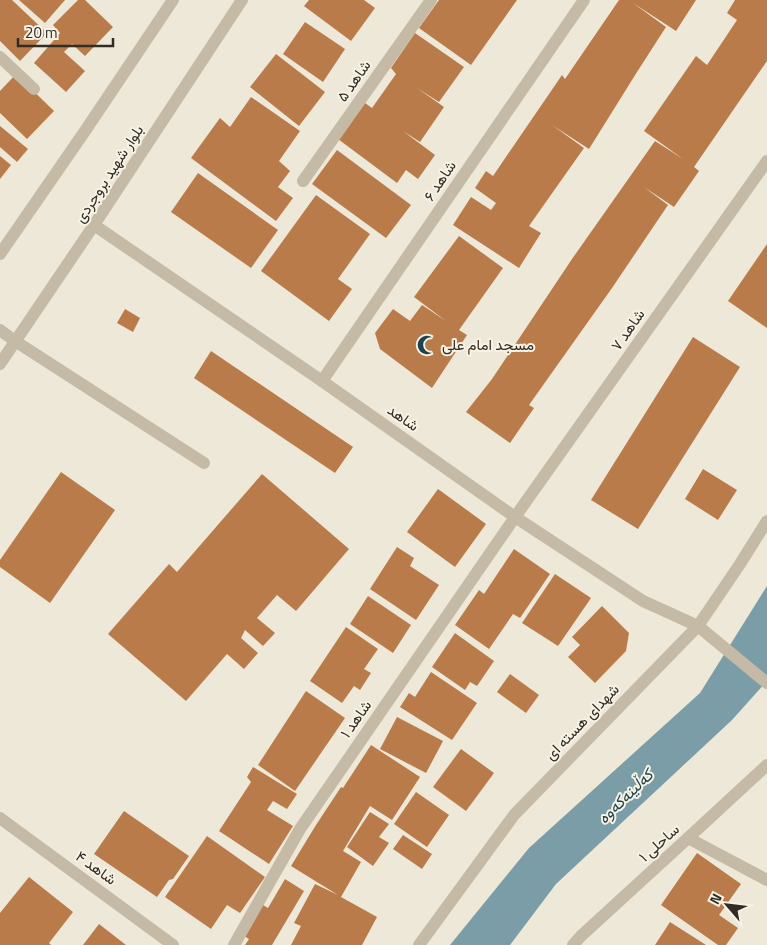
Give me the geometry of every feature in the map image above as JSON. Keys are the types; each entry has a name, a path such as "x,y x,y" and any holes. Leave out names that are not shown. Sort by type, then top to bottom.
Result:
{"street":[{"path":"0,254 173,0"},
{"name":"بلوار شهید بروجردی","path":"0,364 242,0"},
{"name":"شاهد ۵","path":"303,181 431,0"},
{"name":"شاهد ۶","path":"322,381 584,0"},
{"path":"0,57 34,89"},
{"name":"شاهد ۷","path":"515,517 767,161"},
{"name":"شاهد","path":"94,225 322,381 515,517 643,601 698,626 767,683"},
{"path":"0,330 204,463"},
{"name":"شاهد ۱","path":"234,945 300,829 515,517"},
{"name":"شهدای هسته ای","path":"419,945 514,815 698,626 767,521"},
{"name":"ساحلی ۱","path":"573,945 767,765"},
{"name":"شاهد ۴","path":"0,818 173,945"},
{"path":"688,838 767,880"}],"water":[{"name":"کەڵینەکەوە","path":"767,586 767,681 732,720 556,884 510,945 450,945 529,848 700,693"}],"building":[{"path":"0,0 12,0 47,33 20,61 0,41"},
{"path":"19,0 65,0 45,23"},
{"path":"78,0 85,0 113,27 85,56 72,44 64,52 85,71 66,92 34,63 60,33 53,25"},
{"path":"309,0 364,0 375,8 351,41 304,6"},
{"path":"439,0 517,0 471,65 419,28"},
{"path":"619,0 696,0 676,31 633,3 666,27 589,149 552,125 584,148 529,226 541,233 519,268 453,225 471,197 491,210 496,203 475,188 486,171 493,176 562,75 565,79"},
{"path":"735,0 767,0 767,61 694,167 699,171 674,207 644,187 668,205 529,405 534,408 510,443 466,412 492,379 572,259 655,141 683,159 644,131 696,56 707,65 737,20 727,13"},
{"path":"305,22 345,49 323,82 283,54"},
{"path":"415,33 464,67 439,102 417,88 444,107 420,142 403,131 435,155 418,179 406,170 397,183 338,139 365,103 372,108 396,74 391,68"},
{"path":"276,54 325,92 299,126 250,87"},
{"path":"16,74 54,111 27,139 0,113 0,91"},
{"path":"251,97 300,131 279,161 290,171 278,187 293,198 276,221 191,158 220,118 230,127"},
{"path":"0,126 28,149 17,162 0,147"},
{"path":"337,150 411,205 386,238 312,184"},
{"path":"0,156 11,165 0,179"},
{"path":"198,173 278,230 251,268 171,212"},
{"path":"316,195 370,234 338,279 352,289 329,321 261,271"},
{"path":"459,236 503,268 459,330 467,335 432,388 380,349 375,333 393,309 410,321 422,305 446,321 414,297"},
{"path":"767,244 767,328 728,301"},
{"path":"125,309 140,318 133,332 117,323"},
{"path":"693,337 740,367 638,529 591,500"},
{"path":"211,351 353,447 335,473 194,378"},
{"path":"703,469 737,490 718,520 685,499"},
{"path":"61,472 115,510 50,603 0,567 0,560"},
{"path":"262,474 349,549 296,611 277,595 257,618 275,633 263,646 245,630 241,638 258,653 244,669 227,654 186,701 108,634 169,564 177,572"},
{"path":"438,489 486,524 455,567 407,532"},
{"path":"397,547 414,558 410,566 439,585 416,620 370,589"},
{"path":"514,549 550,574 520,618 513,614 489,649 455,625 479,590 484,594"},
{"path":"555,574 591,598 558,646 522,623"},
{"path":"368,596 411,625 393,653 350,624"},
{"path":"602,606 629,633 626,651 595,683 568,657 580,645 572,637"},
{"path":"346,627 378,649 364,669 371,673 360,690 354,686 342,703 310,681"},
{"path":"455,633 494,661 477,686 470,682 465,690 432,667"},
{"path":"431,672 477,703 452,740 400,707 409,693 415,697"},
{"path":"510,674 539,695 526,713 497,692"},
{"path":"306,691 345,718 295,791 258,765"},
{"path":"397,717 443,741 426,773 380,749"},
{"path":"371,745 420,777 392,820 370,806 343,851 361,862 341,897 377,917 362,945 291,945 301,926 294,923 315,884 338,895 291,866 341,787 343,788"},
{"path":"461,749 494,773 466,811 433,787"},
{"path":"253,767 297,794 287,809 273,801 267,810 293,826 269,864 219,831 251,782 247,777"},
{"path":"416,792 449,815 427,847 394,824"},
{"path":"124,811 189,856 173,879 169,880 157,897 94,854"},
{"path":"370,812 389,824 379,837 389,843 373,866 347,847"},
{"path":"403,835 432,854 422,869 393,849"},
{"path":"207,836 265,877 240,913 227,905 211,929 165,897"},
{"path":"697,853 741,884 719,915 738,928 726,945 718,945 661,905"},
{"path":"29,877 73,912 49,943 51,945 0,945 0,913"},
{"path":"285,879 304,891 272,945 245,945 249,939 244,936 263,905 268,908"},
{"path":"670,922 706,945 655,945"},
{"path":"99,924 126,945 83,945"}],"place":[{"name":"مسجد امام علی","path":"427,345"}]}
